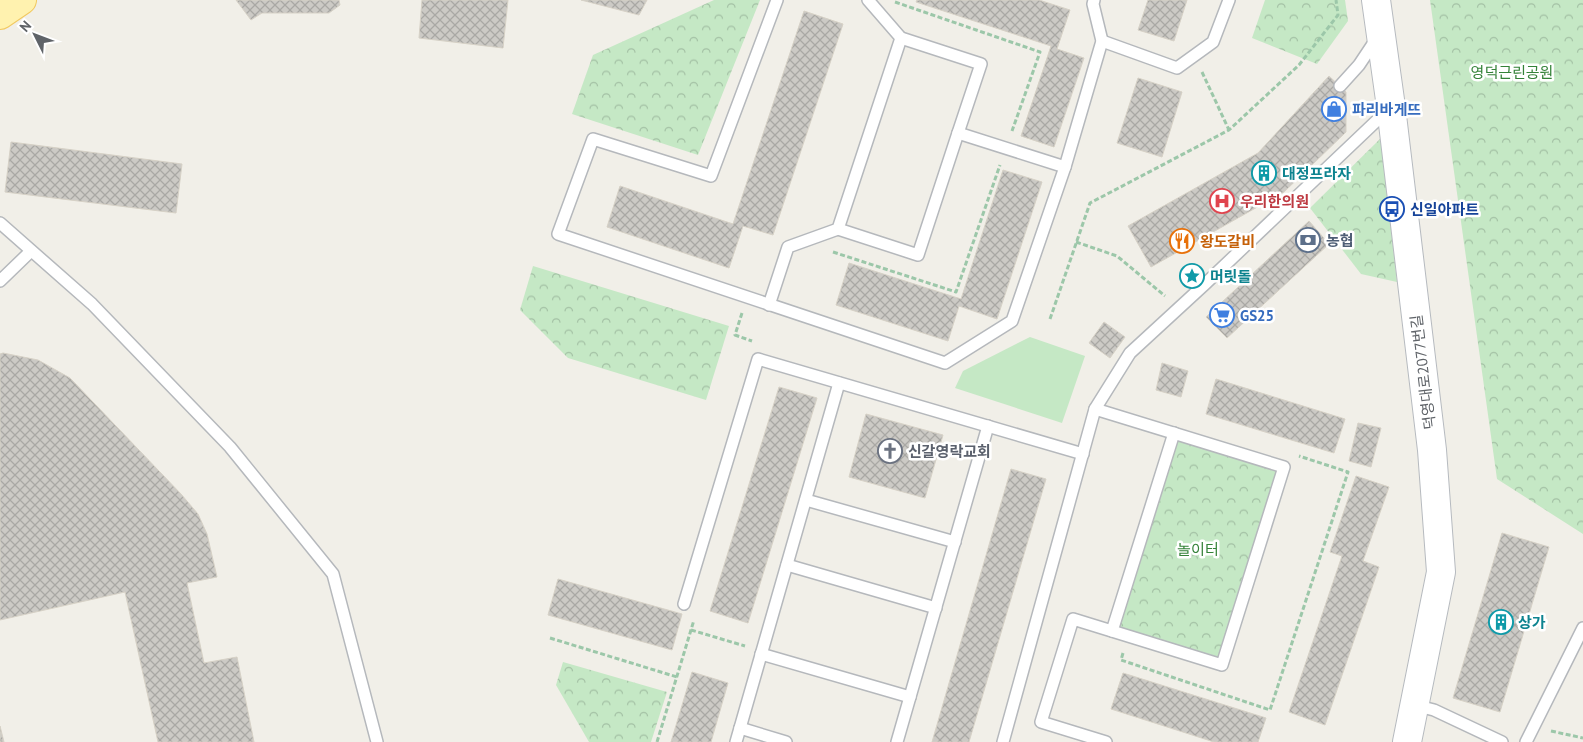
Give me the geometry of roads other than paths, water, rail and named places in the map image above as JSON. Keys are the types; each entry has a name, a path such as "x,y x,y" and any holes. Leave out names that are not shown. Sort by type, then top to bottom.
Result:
{"main road":[{"path":"0,15 22,0"}],"street":[{"name":"덕영대로2077번길","path":"1376,0 1391,107 1432,450 1442,572 1407,742"}],"lane":[{"path":"777,0 711,176 593,139 558,234 769,306 945,363 1012,321 1065,168 1102,41 1093,2 1080,0"},
{"path":"769,306 788,247 838,229 918,255 981,64 901,38 868,0"},
{"path":"1102,41 1177,68 1214,42 1228,0"},
{"path":"1340,86 1359,65 1380,33"},
{"path":"838,229 901,38"},
{"path":"1003,742 1095,409 1130,354 1391,107"},
{"path":"958,133 1065,168"},
{"path":"0,224 92,304 230,447 333,574 376,742"},
{"path":"0,281 31,251"},
{"path":"684,604 758,359 1083,454"},
{"path":"736,742 757,651 787,565 839,383"},
{"path":"1095,409 1284,467 1222,665 1073,619 1041,722 1106,742"},
{"path":"897,742 988,426"},
{"path":"1112,631 1174,433"},
{"path":"806,500 955,542"},
{"path":"787,565 936,608"},
{"path":"1526,742 1583,628"},
{"path":"757,651 910,697"},
{"path":"1414,705 1434,710 1502,742"},
{"path":"740,728 786,742"}],"place":[{"name":"파리바게뜨","path":"1334,109"},
{"name":"대정프라자","path":"1264,173"},
{"name":"우리한의원","path":"1222,201"},
{"name":"신일아파트","path":"1392,209"},
{"name":"농협","path":"1308,240"},
{"name":"왕도갈비","path":"1182,241"},
{"name":"머릿돌","path":"1192,276"},
{"name":"GS25","path":"1222,315"},
{"name":"신갈영락교회","path":"890,451"},
{"name":"상가","path":"1501,622"}],"park label":[{"name":"영덕근린공원","path":"1512,72"},
{"name":"놀이터","path":"1198,549"}]}
